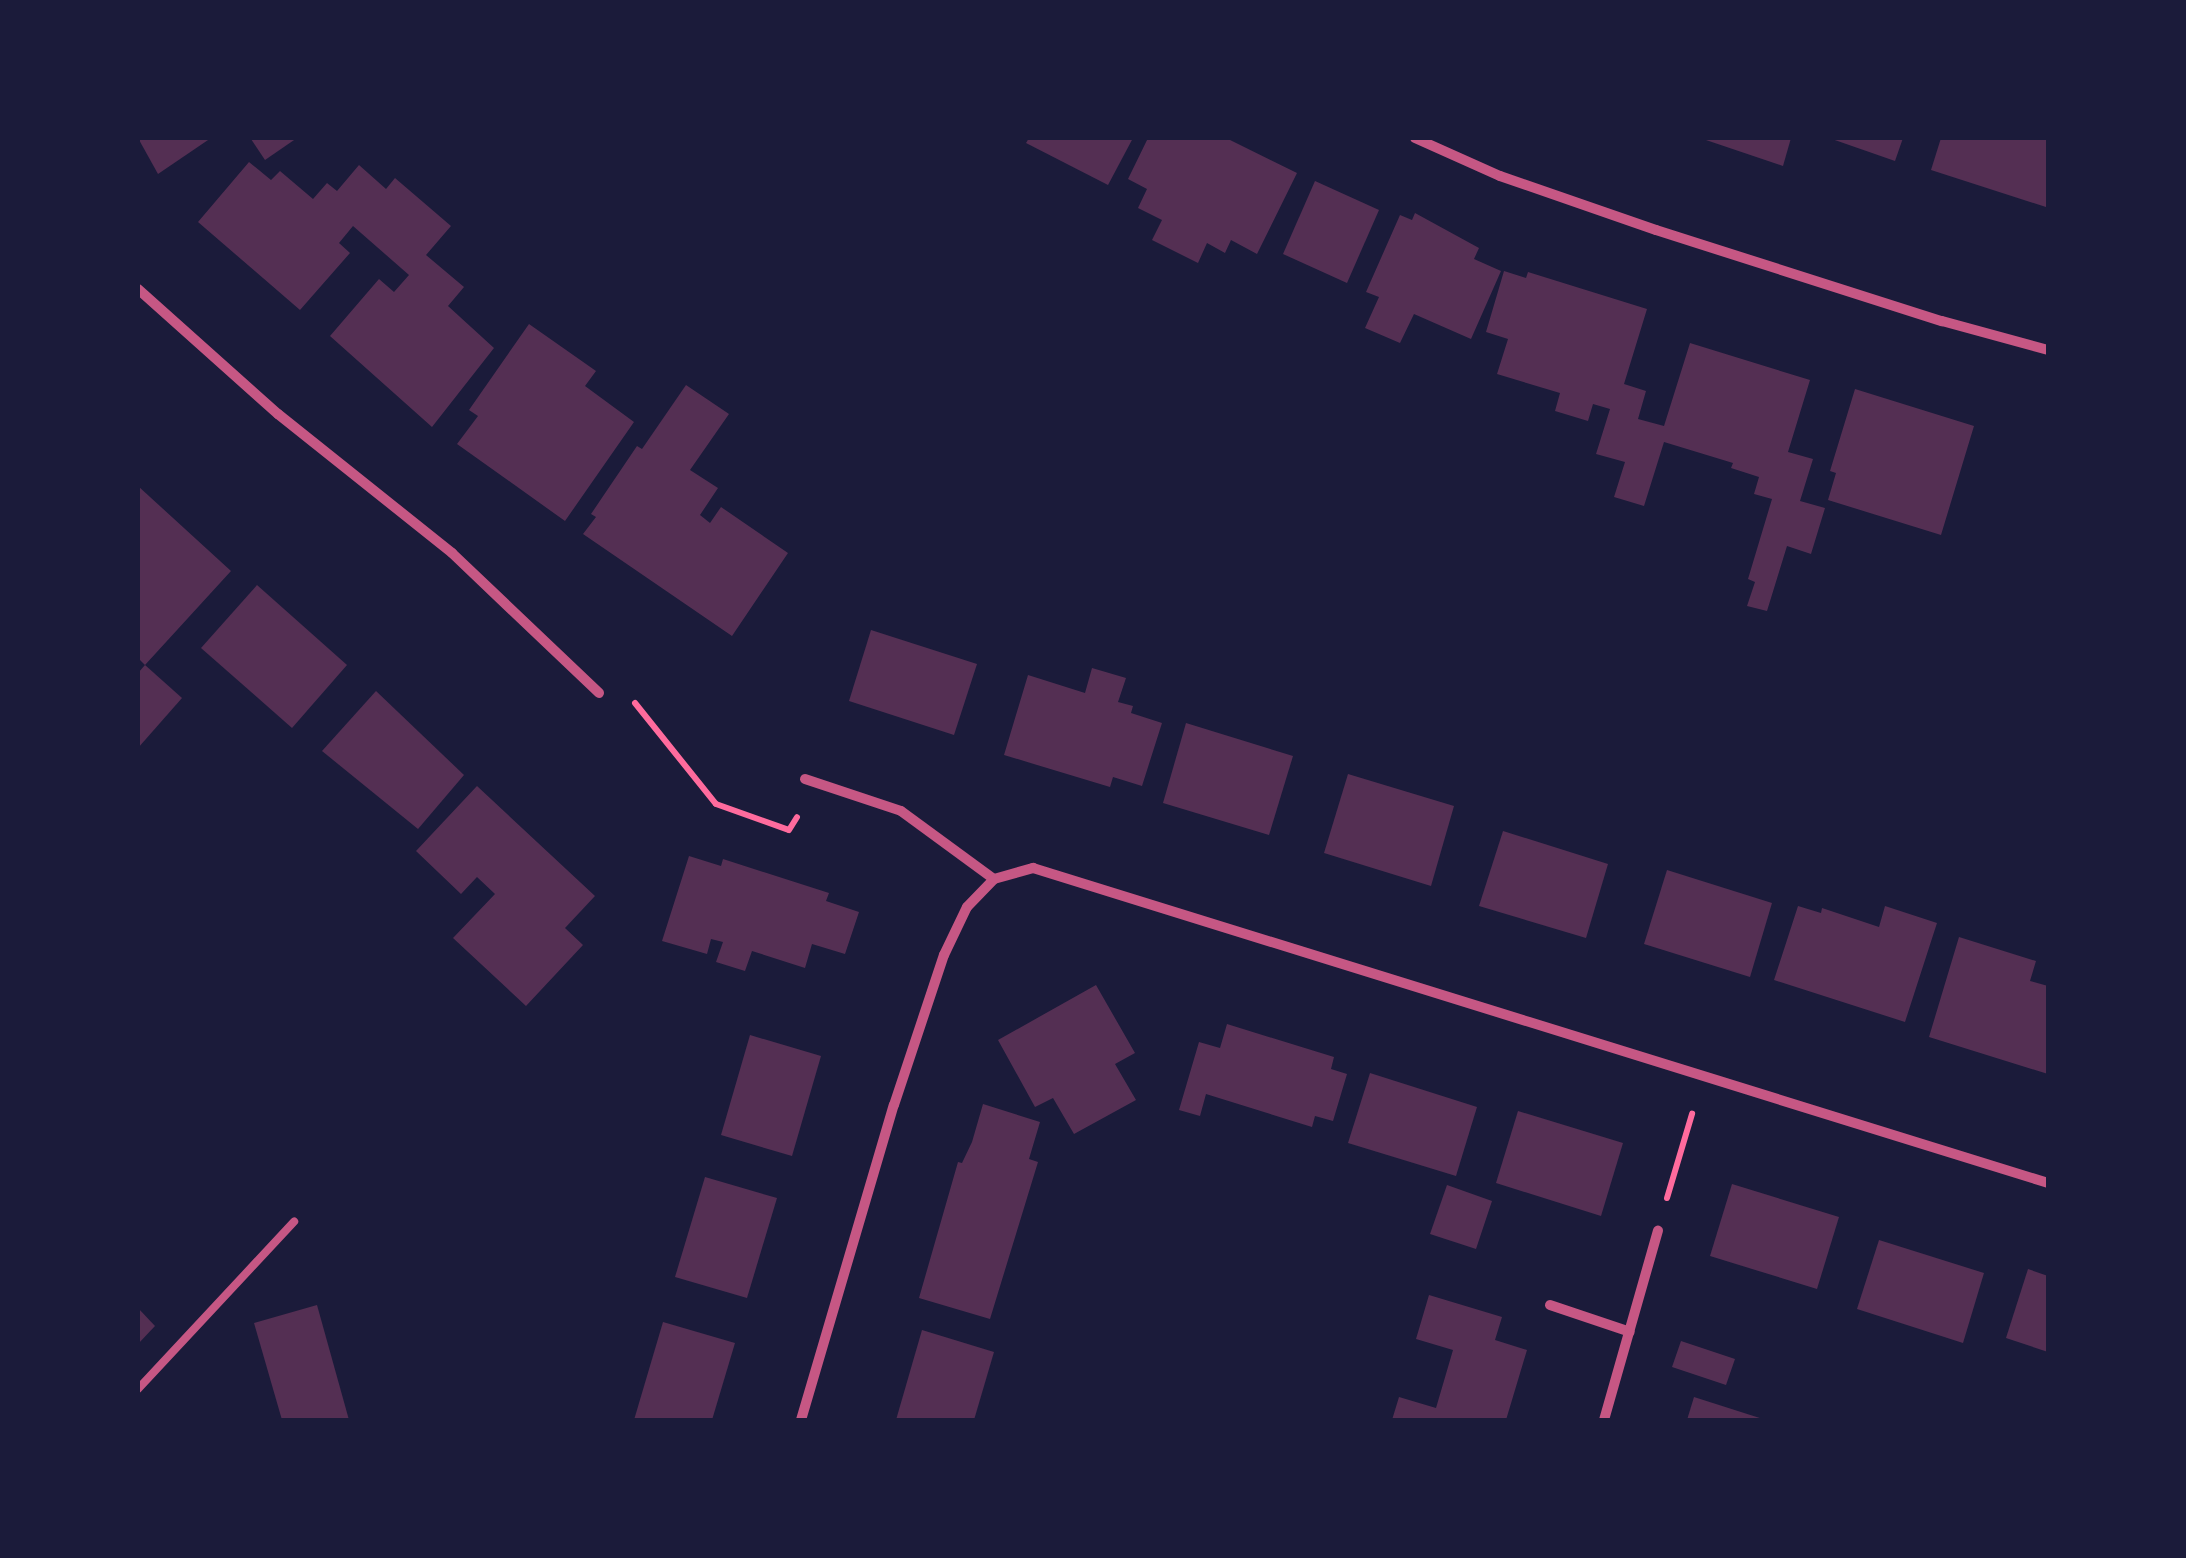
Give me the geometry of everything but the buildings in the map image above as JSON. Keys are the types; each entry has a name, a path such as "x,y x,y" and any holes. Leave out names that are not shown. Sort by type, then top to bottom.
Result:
{"street":[{"path":"1416,138 1500,176 1656,230 1942,322 2048,350"},
{"path":"138,289 278,414 452,553 600,693"},
{"path":"806,779 901,811 994,880"},
{"path":"800,1420 894,1105 944,954 967,907 994,880 1034,868 2048,1182"},
{"path":"1604,1420 1658,1231"},
{"path":"1550,1305 1630,1332"}],"lane":[{"path":"138,1389 294,1222"}],"path":[{"path":"600,693 620,689 716,804 789,830 822,783"},
{"path":"1658,1231 1706,1075"}]}
